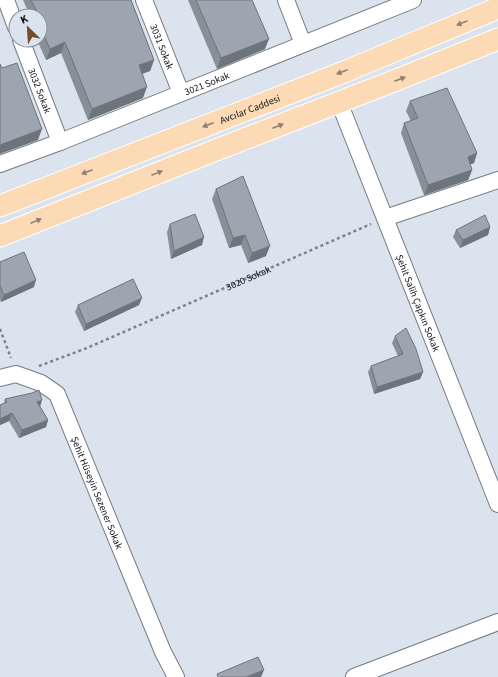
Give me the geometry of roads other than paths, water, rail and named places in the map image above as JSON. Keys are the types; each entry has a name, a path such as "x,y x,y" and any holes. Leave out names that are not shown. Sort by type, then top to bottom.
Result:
{"main road":[{"name":"Avcılar Caddesi","path":"0,206 344,72 498,8"},
{"path":"0,236 498,39"}],"street":[{"name":"3031 Sokak","path":"144,0 182,93"},
{"path":"286,0 303,44"},
{"name":"3021 Sokak","path":"0,164 60,142 413,0"},
{"name":"3032 Sokak","path":"24,48 60,142"},
{"name":"Şehit Salih Çapkın Sokak","path":"339,102 498,504"},
{"path":"385,218 498,180"},
{"name":"Şehit Hüseyin Sezener Sokak","path":"0,378 16,374 41,383 57,394 160,644 176,677"},
{"path":"354,677 498,622"}]}
